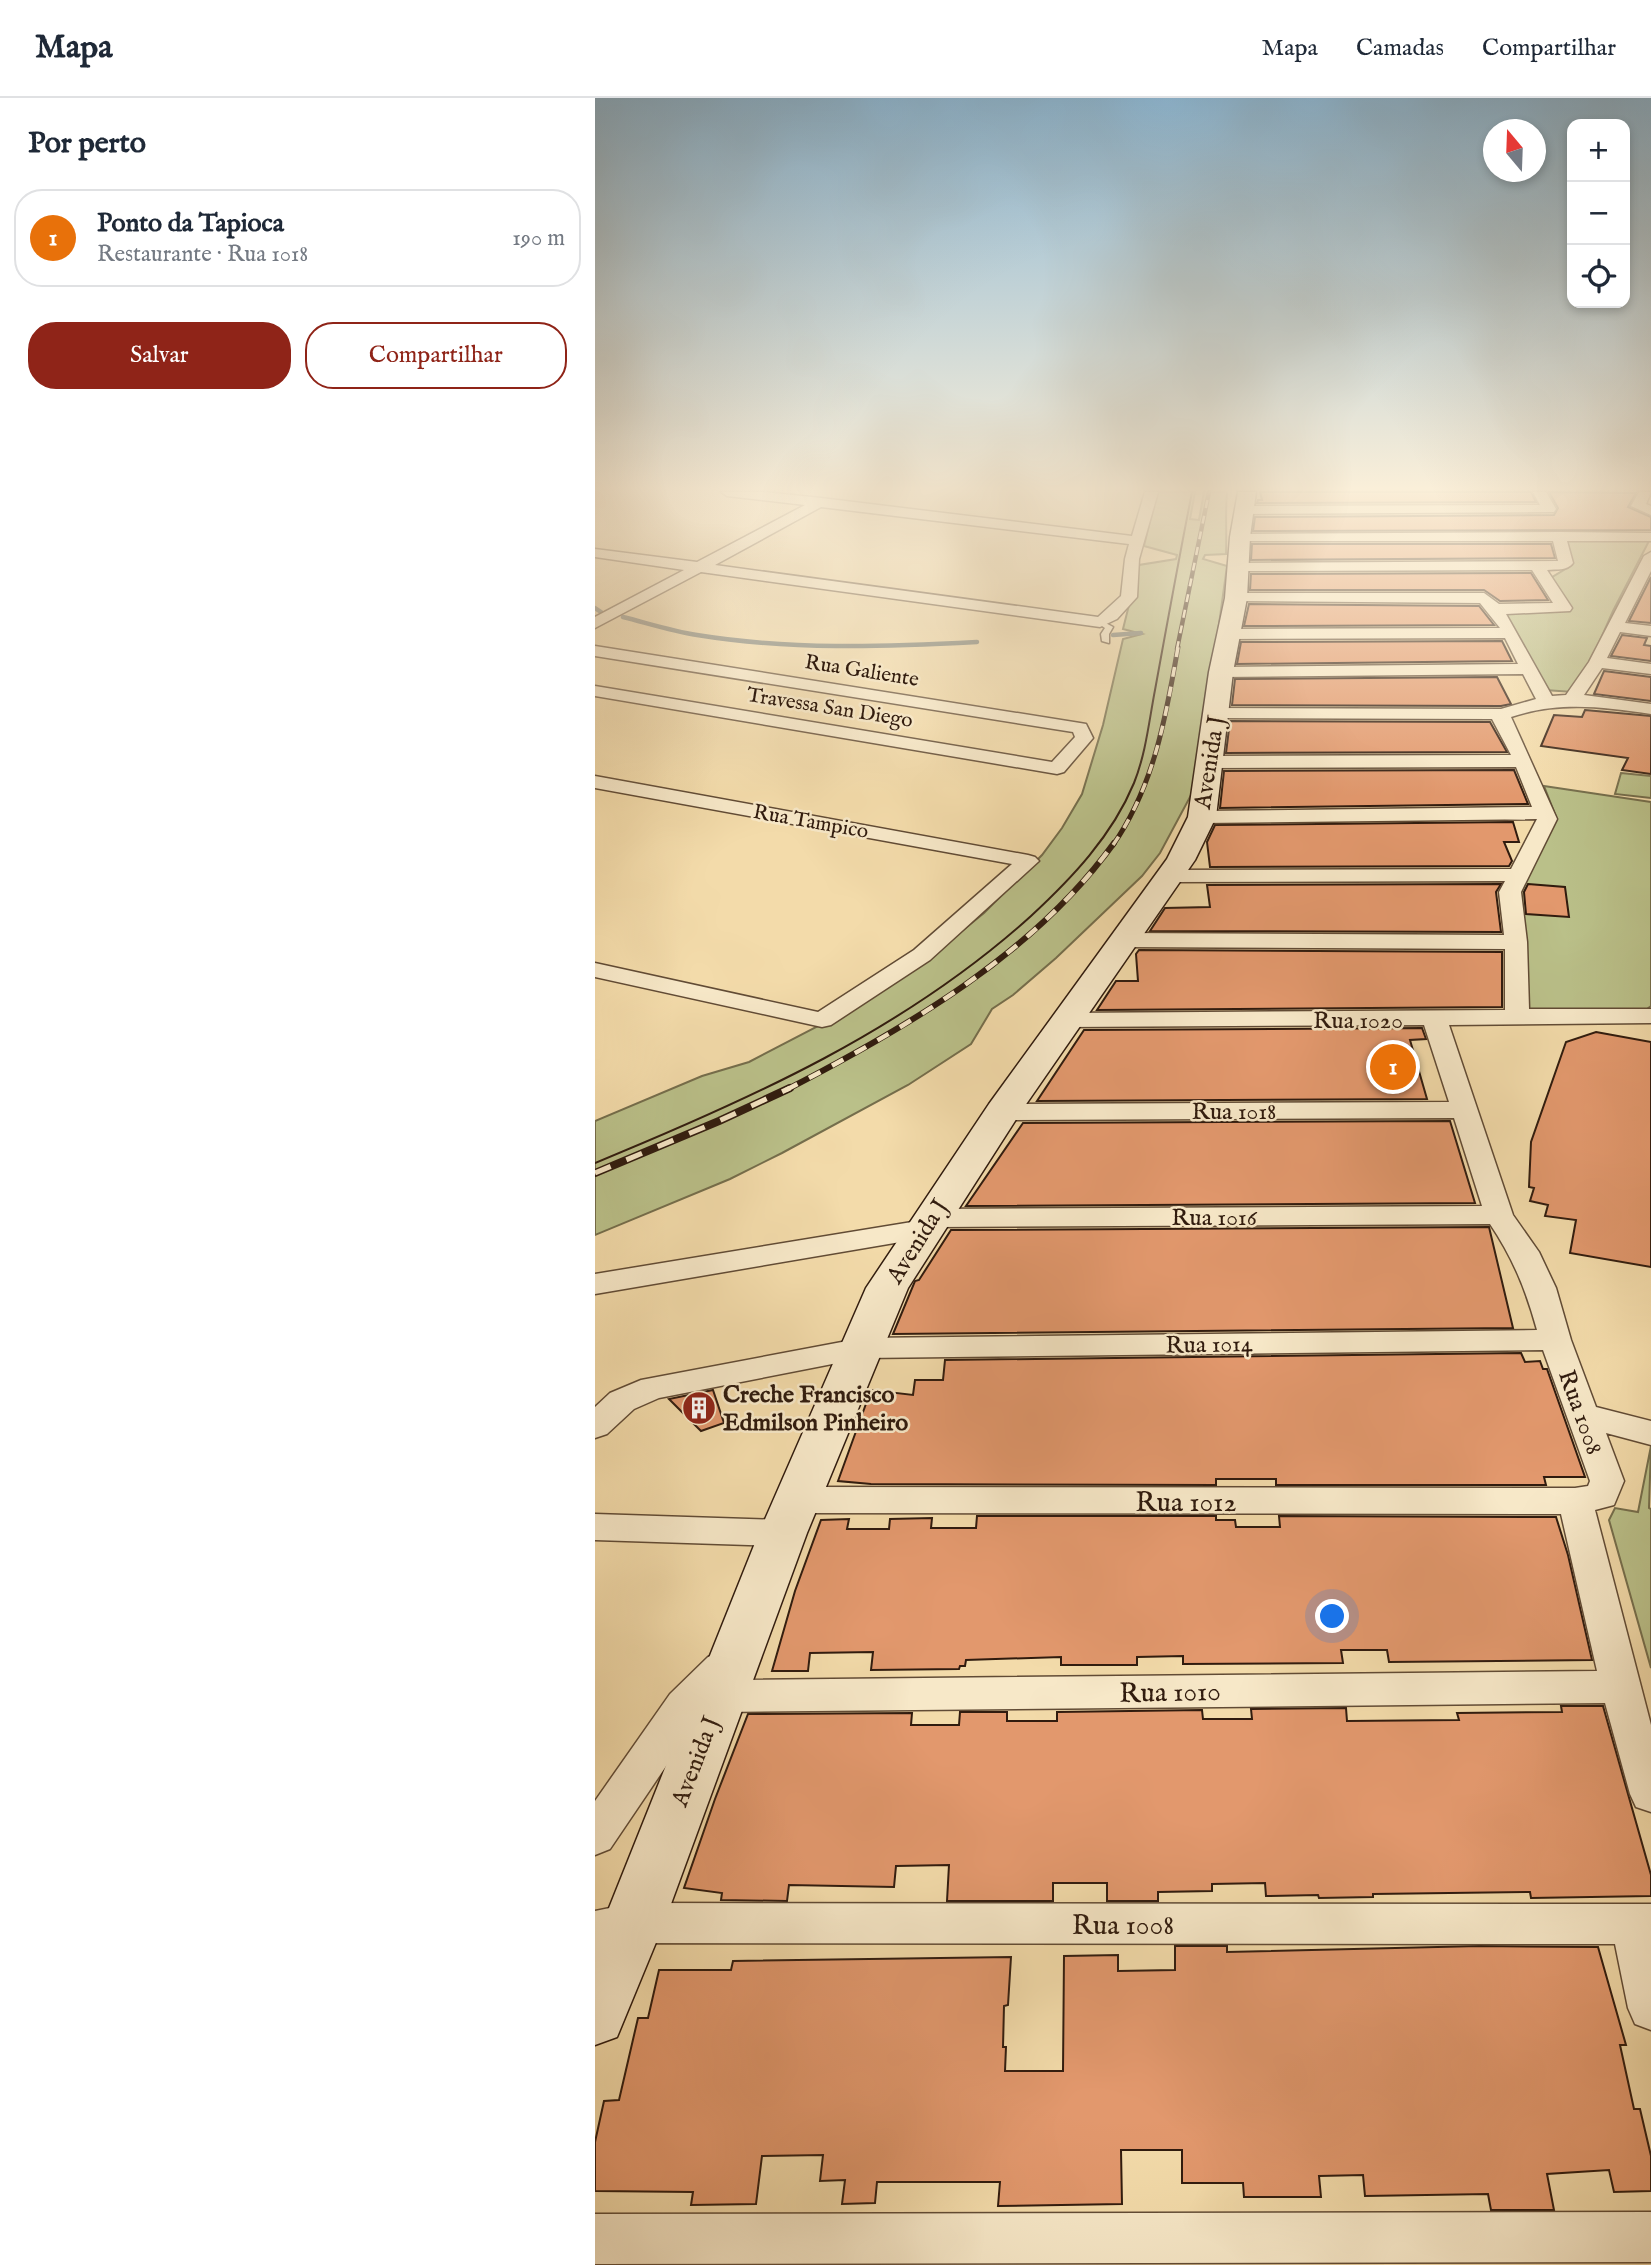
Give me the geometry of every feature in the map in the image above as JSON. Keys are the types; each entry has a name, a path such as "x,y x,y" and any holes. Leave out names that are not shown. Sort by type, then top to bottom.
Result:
{"street":[{"path":"595,623 650,593"},
{"path":"894,593 1100,622 1111,616 1129,597 1129,593"},
{"name":"Avenida J","path":"595,2015 615,1927 728,1677 791,1516 887,1288 1002,1112 1181,860 1202,817 1211,762 1220,672 1230,634 1236,593"},
{"path":"1495,609 1564,608 1555,593"},
{"path":"1573,698 1597,662 1633,594 1651,597"},
{"path":"1236,598 1478,597 1488,600 1510,633 1545,700"},
{"path":"1616,626 1651,631"},
{"path":"1230,634 1510,633"},
{"name":"Rua Galiente","path":"595,651 1080,728 1084,738 1057,768"},
{"path":"1597,662 1651,669"},
{"path":"1220,672 1528,670"},
{"name":"Travessa San Diego","path":"595,691 1057,768"},
{"path":"1217,713 1503,714 1545,700 1573,698 1651,709"},
{"path":"1503,714 1501,719 1523,761 1547,819 1510,892 1516,942 1517,1019"},
{"path":"1211,762 1523,761"},
{"name":"Rua Tampico","path":"595,782 1027,860 922,955 822,1020 595,970"},
{"path":"1202,817 1545,813"},
{"path":"1170,876 1520,875"},
{"path":"1122,940 1516,942"},
{"name":"Rua 1020","path":"1066,1020 1435,1020 1651,1016"},
{"name":"Rua 1008","path":"1435,1020 1499,1215 1524,1252 1541,1287 1555,1340 1607,1487 1602,1496 1575,1502"},
{"name":"Rua 1018","path":"1002,1112 1466,1110"},
{"name":"Rua 1016","path":"595,1284 927,1224 1499,1215"},
{"name":"Rua 1014","path":"595,1426 622,1401 652,1388 863,1348 1555,1340"},
{"path":"1583,1415 1651,1433"},
{"path":"1575,1502 1620,1687 1651,1794"},
{"name":"Rua 1012","path":"595,1527 791,1516 1575,1502"},
{"path":"595,1836 684,1705 710,1677 728,1677"},
{"name":"Rua 1010","path":"728,1677 1620,1687"},
{"path":"1642,1925 1651,2008"},
{"name":"Rua 1008","path":"615,1927 1642,1925"},
{"path":"595,2239 1651,2237"}],"lane":[{"path":"1100,622 1109,627 1105,634 1106,641"}],"green space":[{"path":"1132,593 1223,593 1197,784 1160,853 1142,876 1056,958 1013,995 992,1009 971,1044 908,1085 782,1153 730,1179 595,1235 595,1121 702,1076 749,1062 845,1012 925,961 984,913 1042,855 1082,794 1103,725 1123,639 1142,634 1123,629"},
{"path":"1556,593 1622,593 1587,670 1573,692 1545,690 1503,612 1565,611"},
{"path":"1621,773 1651,776 1651,798 1615,794"},
{"path":"1544,786 1651,802 1651,1006 1643,1012 1538,1014 1523,1008 1517,899 1556,817"},
{"path":"1651,1446 1651,1668 1609,1520 1615,1508 1638,1512"}],"building":[{"path":"1489,593 1544,593 1548,600 1500,601"},
{"path":"1643,593 1651,593 1651,623 1629,621"},
{"path":"1249,604 1479,606 1494,625 1244,626"},
{"path":"1622,635 1647,638 1644,645 1651,646 1651,661 1611,656"},
{"path":"1502,641 1512,661 1237,664 1241,642"},
{"path":"1604,671 1651,677 1651,701 1594,694"},
{"path":"1497,677 1511,704 1232,705 1235,679"},
{"path":"1585,710 1651,716 1651,774 1622,770 1628,758 1541,746 1554,715 1582,717"},
{"path":"1230,721 1490,722 1507,752 1226,753"},
{"path":"1514,770 1528,804 1220,808 1224,771"},
{"path":"1513,822 1519,842 1504,842 1512,861 1509,866 1210,867 1207,842 1215,825"},
{"path":"1501,884 1496,892 1501,932 1150,931 1165,908 1210,907 1207,885"},
{"path":"1528,884 1565,887 1569,917 1526,914 1524,892"},
{"path":"1139,950 1502,952 1502,1007 1097,1010 1116,981 1138,981 1136,954"},
{"path":"1422,1028 1426,1039 1410,1040 1427,1099 1037,1101 1084,1030"},
{"path":"1596,1032 1651,1042 1651,1267 1570,1253 1576,1220 1545,1216 1548,1205 1530,1201 1534,1188 1529,1187 1531,1142 1566,1042"},
{"path":"1450,1121 1475,1203 966,1206 1023,1123"},
{"path":"1489,1227 1513,1328 893,1334 915,1281 919,1280 951,1230"},
{"path":"1521,1353 1525,1362 1540,1361 1543,1369 1547,1369 1585,1477 1544,1477 1546,1485 1276,1485 1276,1479 1216,1479 1216,1485 871,1484 838,1481 871,1390 913,1395 915,1380 943,1380 945,1360"},
{"name":"Creche Francisco Edmilson Pinheiro","path":"713,1390 724,1423 701,1431 669,1399"},
{"path":"977,1516 1216,1516 1216,1520 1235,1520 1236,1527 1280,1527 1279,1516 1556,1517 1568,1555 1592,1660 1389,1662 1387,1650 1341,1650 1343,1663 1183,1664 1183,1656 1137,1657 1137,1665 1061,1665 1061,1657 966,1660 965,1666 960,1666 959,1669 871,1670 873,1652 810,1653 808,1671 772,1671 795,1591 821,1520 849,1519 847,1529 889,1529 890,1519 932,1518 931,1528 976,1528"},
{"path":"1561,1706 1603,1706 1651,1875 1651,1896 1531,1898 1530,1892 1373,1894 1373,1897 1319,1898 1318,1895 1266,1896 1265,1883 1212,1884 1212,1891 1158,1892 1158,1901 1107,1901 1107,1883 1053,1883 1053,1901 947,1901 949,1865 896,1866 894,1887 789,1885 787,1901 721,1900 722,1893 684,1888 748,1714 912,1713 911,1725 959,1725 960,1712 1007,1712 1007,1721 1057,1721 1057,1712 1202,1710 1203,1719 1252,1719 1251,1709 1346,1708 1347,1721 1459,1720 1457,1713 1562,1712"},
{"path":"1175,1946 1227,1946 1227,1952 1479,1946 1598,1947 1626,2045 1620,2045 1634,2109 1640,2109 1651,2156 1651,2191 1614,2192 1609,2170 1547,2174 1554,2210 1491,2210 1488,2194 1365,2196 1363,2175 1319,2176 1321,2197 1244,2197 1243,2183 1182,2183 1182,2150 1121,2150 1122,2204 998,2206 1000,2182 877,2182 875,2203 842,2204 845,2180 820,2181 823,2155 762,2156 756,2204 691,2205 693,2192 595,2191 595,2142 604,2101 619,2100 638,2018 648,2018 659,1970 731,1970 733,1961 1011,1957 1008,2005 1004,2006 1005,2071 1063,2071 1064,1956 1118,1955 1118,1971 1175,1970"}],"waterway":[{"path":"595,608 601,612"},
{"path":"623,617 688,633 766,643 871,646 977,642"},
{"path":"1113,635 1141,633"}],"tram line":[{"path":"595,1163 768,1087 879,1027 932,994 982,957 1061,887 1103,838 1134,783 1147,737 1173,593"}],"railway":[{"path":"1177,649 1188,593"},
{"path":"1113,845 1139,799 1148,775 1163,725 1178,647"},
{"path":"788,1089 921,1014 1007,954 1046,920 1082,883 1114,843"},
{"path":"595,1173 788,1089"}],"place":[{"name":"Ponto da Tapioca","path":"1393,1067"},
{"name":"Creche Francisco Edmilson Pinheiro","path":"699,1408"}]}
